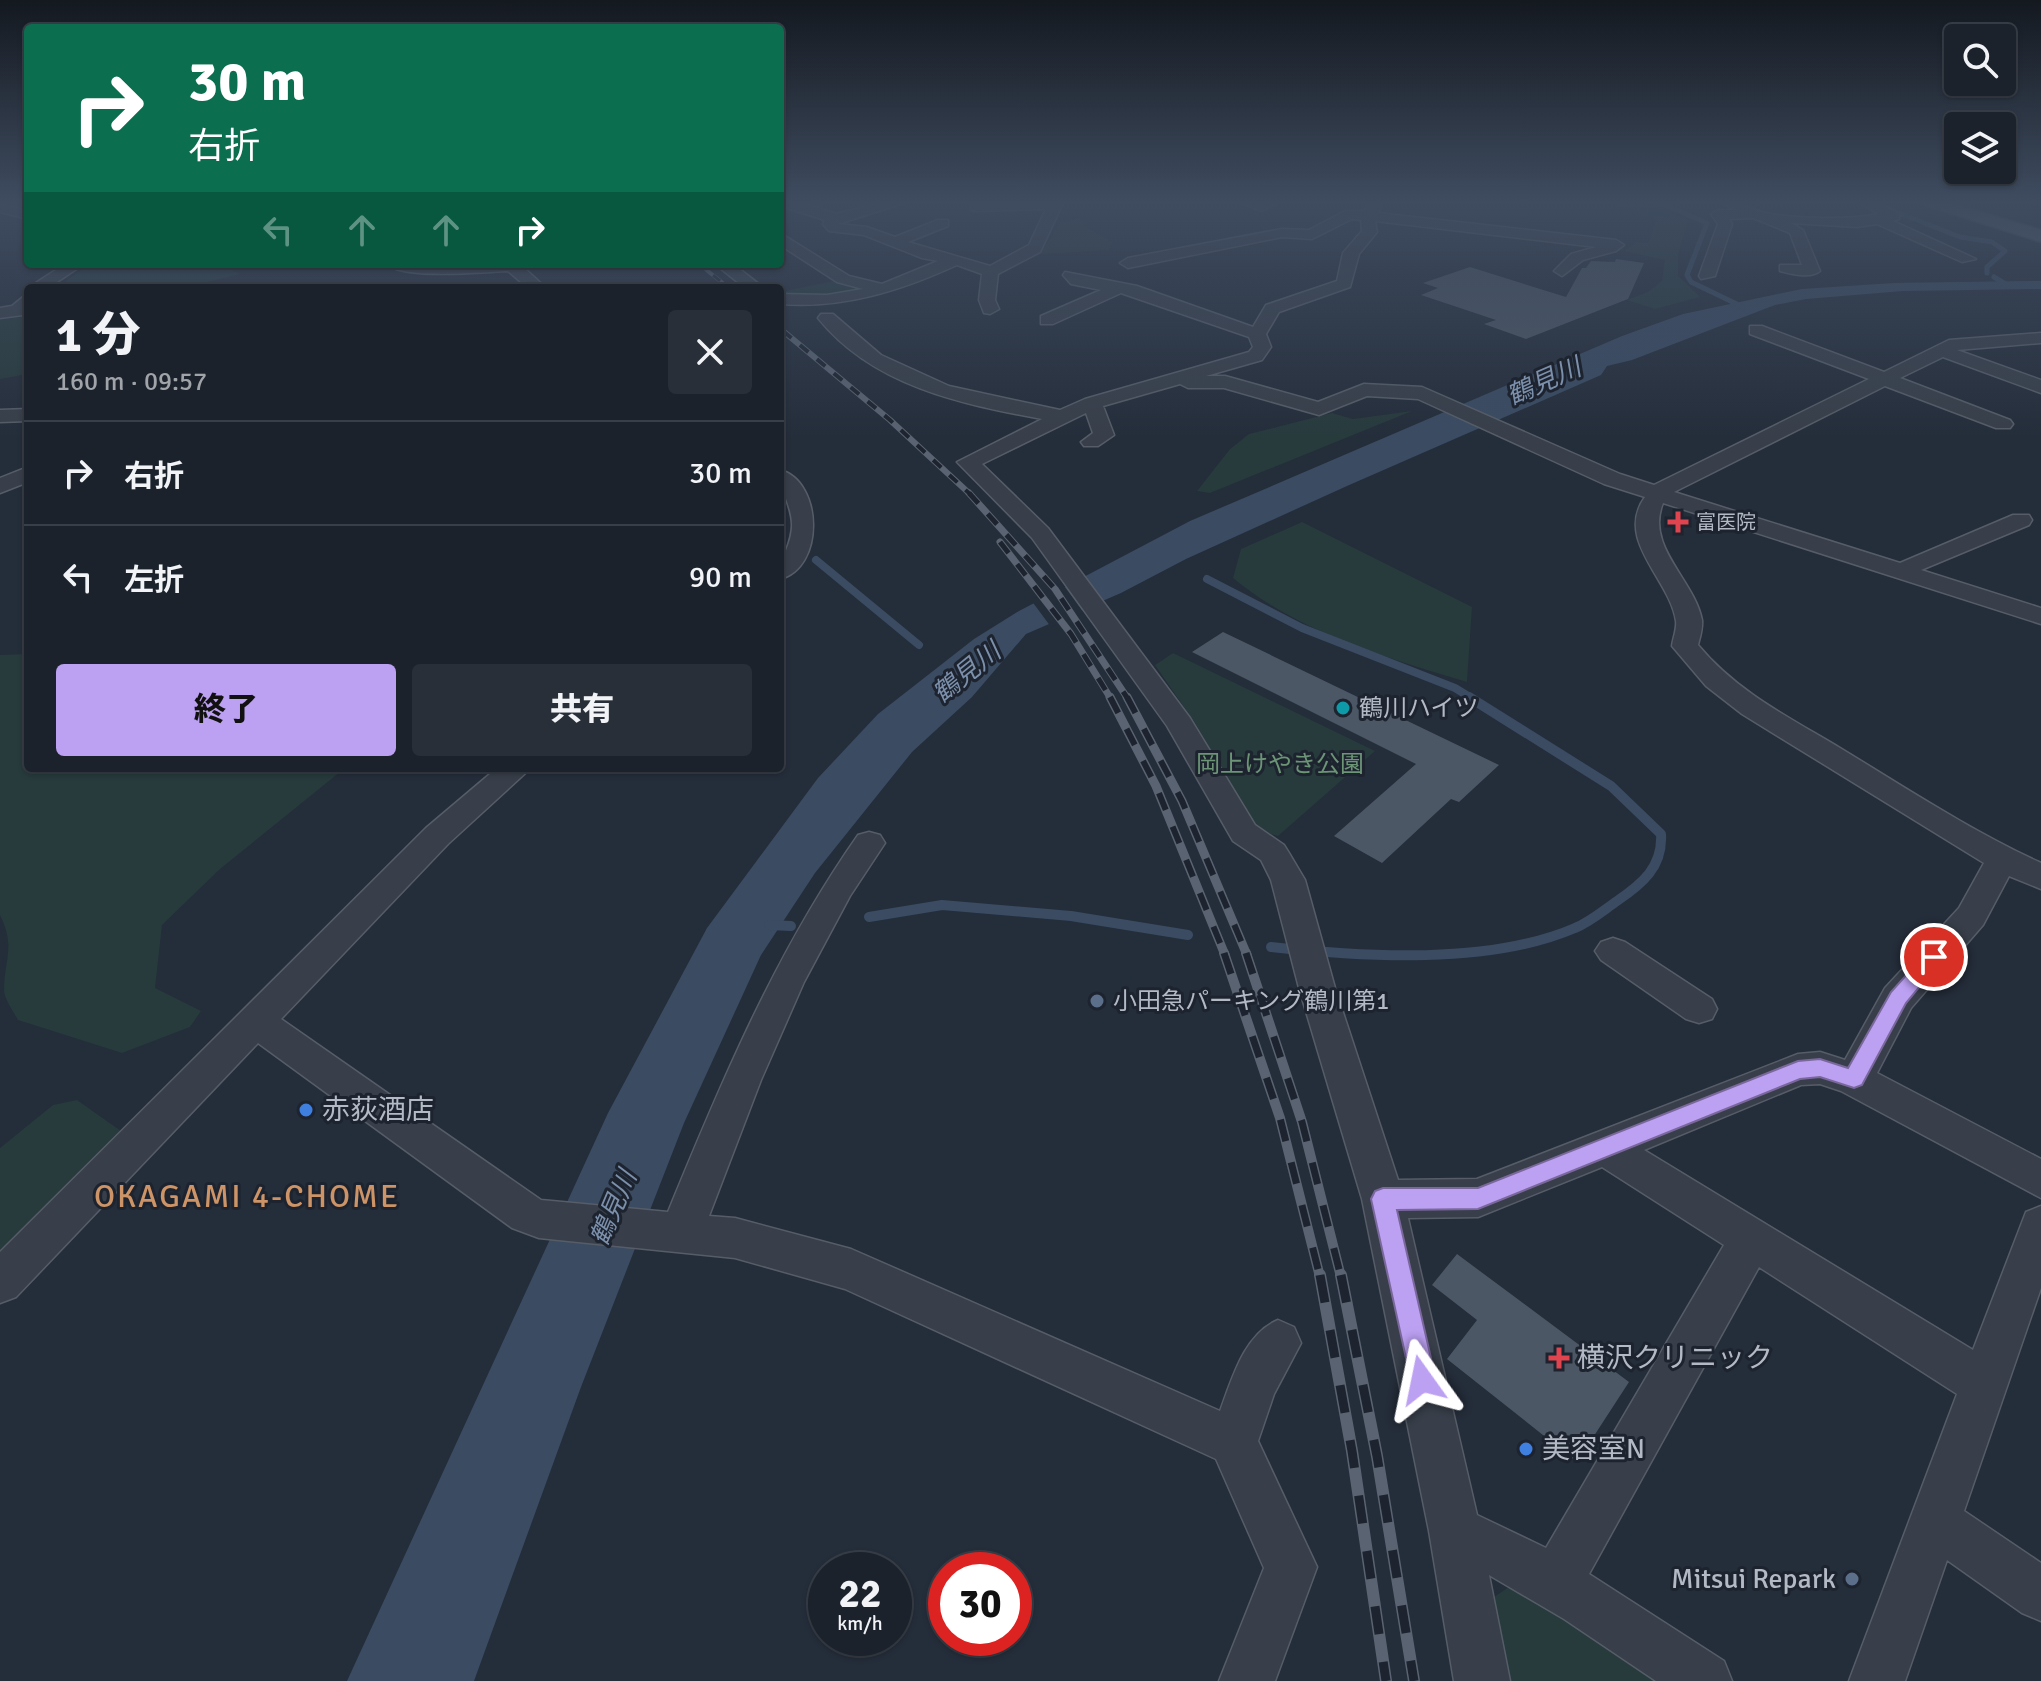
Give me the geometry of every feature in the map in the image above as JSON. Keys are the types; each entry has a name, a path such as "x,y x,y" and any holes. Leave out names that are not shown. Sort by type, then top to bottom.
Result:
{"street":[{"path":"853,281 886,290"},
{"path":"784,299 808,302 886,290 905,281"},
{"path":"989,281 987,300 990,309"},
{"path":"1080,281 1125,289 1257,334"},
{"path":"1047,320 1142,281"},
{"path":"1257,334 1272,309 1345,281"},
{"path":"0,313 17,311 24,303"},
{"path":"827,318 873,359 908,375 972,399 1063,417"},
{"path":"1756,330 2003,424"},
{"path":"1257,334 1262,347 1256,356 1092,403 968,462 1040,533 1180,724 1244,833 1273,853 1288,880 1313,974 1383,1199 1455,1531 1482,1681"},
{"path":"2041,338 1961,342 1941,350 1656,494 1648,505 1653,549 1689,622 1685,646 1702,671 1753,709 2002,859 2041,877"},
{"path":"1941,350 2041,387"},
{"path":"1176,381 1225,382 1319,409 1364,390 1422,393 1612,479 2041,616"},
{"path":"1091,442 1104,435 1092,403"},
{"path":"0,416 24,415"},
{"path":"0,486 24,476"},
{"path":"784,482 801,504 805,521 804,539 784,566"},
{"path":"1904,573 1911,565 2021,520"},
{"path":"0,1282 437,836 511,772"},
{"path":"674,1230 801,948 869,843"},
{"path":"1854,1079 1898,998 1971,916 2002,859"},
{"path":"1613,951 1699,1009"},
{"path":"255,1021 527,1214 539,1219 735,1238 851,1270 1233,1442 1291,1567 1247,1681"},
{"path":"1383,1199 1478,1198 1798,1070 1820,1068 1854,1079 2041,1180"},
{"path":"1603,1146 1984,1384"},
{"path":"1877,1681 2041,1226"},
{"path":"1556,1581 1751,1239"},
{"path":"1233,1442 1254,1382 1278,1343"},
{"path":"1934,1521 2041,1594"},
{"path":"1455,1531 1508,1554 1556,1581 1704,1681"}],"green space":[{"path":"66,281 209,281 199,284 62,284"},
{"path":"832,281 872,289 805,299 784,296 784,291"},
{"path":"1661,281 1684,281 1700,297 1655,309 1627,300 1648,292"},
{"path":"24,317 24,375 0,379 0,320"},
{"path":"1412,411 1210,493 1197,491 1230,449 1249,434 1332,413 1353,419"},
{"path":"1302,522 1472,607 1467,682 1344,641 1286,614 1233,578 1241,549"},
{"name":"岡上けやき公園","path":"1173,653 1375,751 1278,836 1257,830 1195,723 1155,665"},
{"path":"24,654 24,772 340,772 220,869 162,925 155,988 201,1011 190,1027 122,1053 18,1020 10,1006 4,991 8,945 0,915 0,655"},
{"path":"77,1100 121,1131 0,1253 0,1148 53,1105"},
{"path":"1521,1579 1665,1681 1509,1681 1494,1597"}],"water":[{"name":"鶴見川","path":"2041,281 2041,289 1903,291 1806,299 1775,305 1632,360 1607,366 1601,375 1347,486 1186,559 1121,593 1026,634 972,697 912,752 815,873 761,955 684,1123 581,1387 474,1681 347,1681 608,1113 707,928 818,778 878,714 974,639 1019,611 1190,521 1622,336 1683,314 1802,289 1894,283"}],"pier":[{"path":"1062,583 1084,613 1051,627 1031,600"}],"building":[{"path":"1428,281 1516,281 1566,297 1575,281 1636,281 1628,299 1526,339 1484,324 1496,320 1421,295 1438,288 1423,283"},
{"name":"鶴川ハイツ","path":"1223,632 1499,765 1459,802 1451,799 1382,863 1334,836 1416,764 1192,652"},
{"path":"1457,1254 1629,1382 1577,1462 1447,1359 1477,1320 1432,1285"}],"waterway":[{"path":"1691,281 1743,307"},
{"path":"2001,281 2007,285"},
{"path":"816,560 919,645"},
{"path":"1207,579 1302,628 1455,688 1473,699"},
{"path":"1271,947 1385,955 1466,953 1504,948 1541,940 1581,925 1626,895 1649,874 1658,856 1661,834 1611,786 1469,697"},
{"path":"869,917 942,905 1071,916 1188,935"},
{"path":"769,925 791,926"}],"railway":[{"path":"721,281 724,284"},
{"path":"784,332 890,420 970,494"},
{"path":"970,494 1055,589 1128,699"},
{"path":"1000,542 1071,634 1111,699"},
{"path":"1110,697 1156,786 1225,955"},
{"path":"1127,697 1182,801 1247,955"},
{"path":"1224,953 1280,1118 1320,1277"},
{"path":"1246,953 1302,1122 1341,1277"},
{"path":"1320,1275 1352,1451 1386,1681"},
{"path":"1341,1275 1377,1456 1414,1681"}],"place":[{"name":"富医院","path":"1678,522"},
{"name":"鶴川ハイツ","path":"1343,708"},
{"name":"小田急パーキング鶴川第1","path":"1097,1001"},
{"name":"赤荻酒店","path":"306,1110"},
{"name":"横沢クリニック","path":"1559,1358"},
{"name":"美容室N","path":"1526,1449"},
{"name":"Mitsui Repark","path":"1852,1579"}],"district":[{"name":"OKAGAMI 4-CHOME","path":"247,1196"}],"route":[{"path":"1422,1380 1383,1199 1478,1198 1798,1070 1820,1068 1854,1079 1898,998 1934,957"}]}
